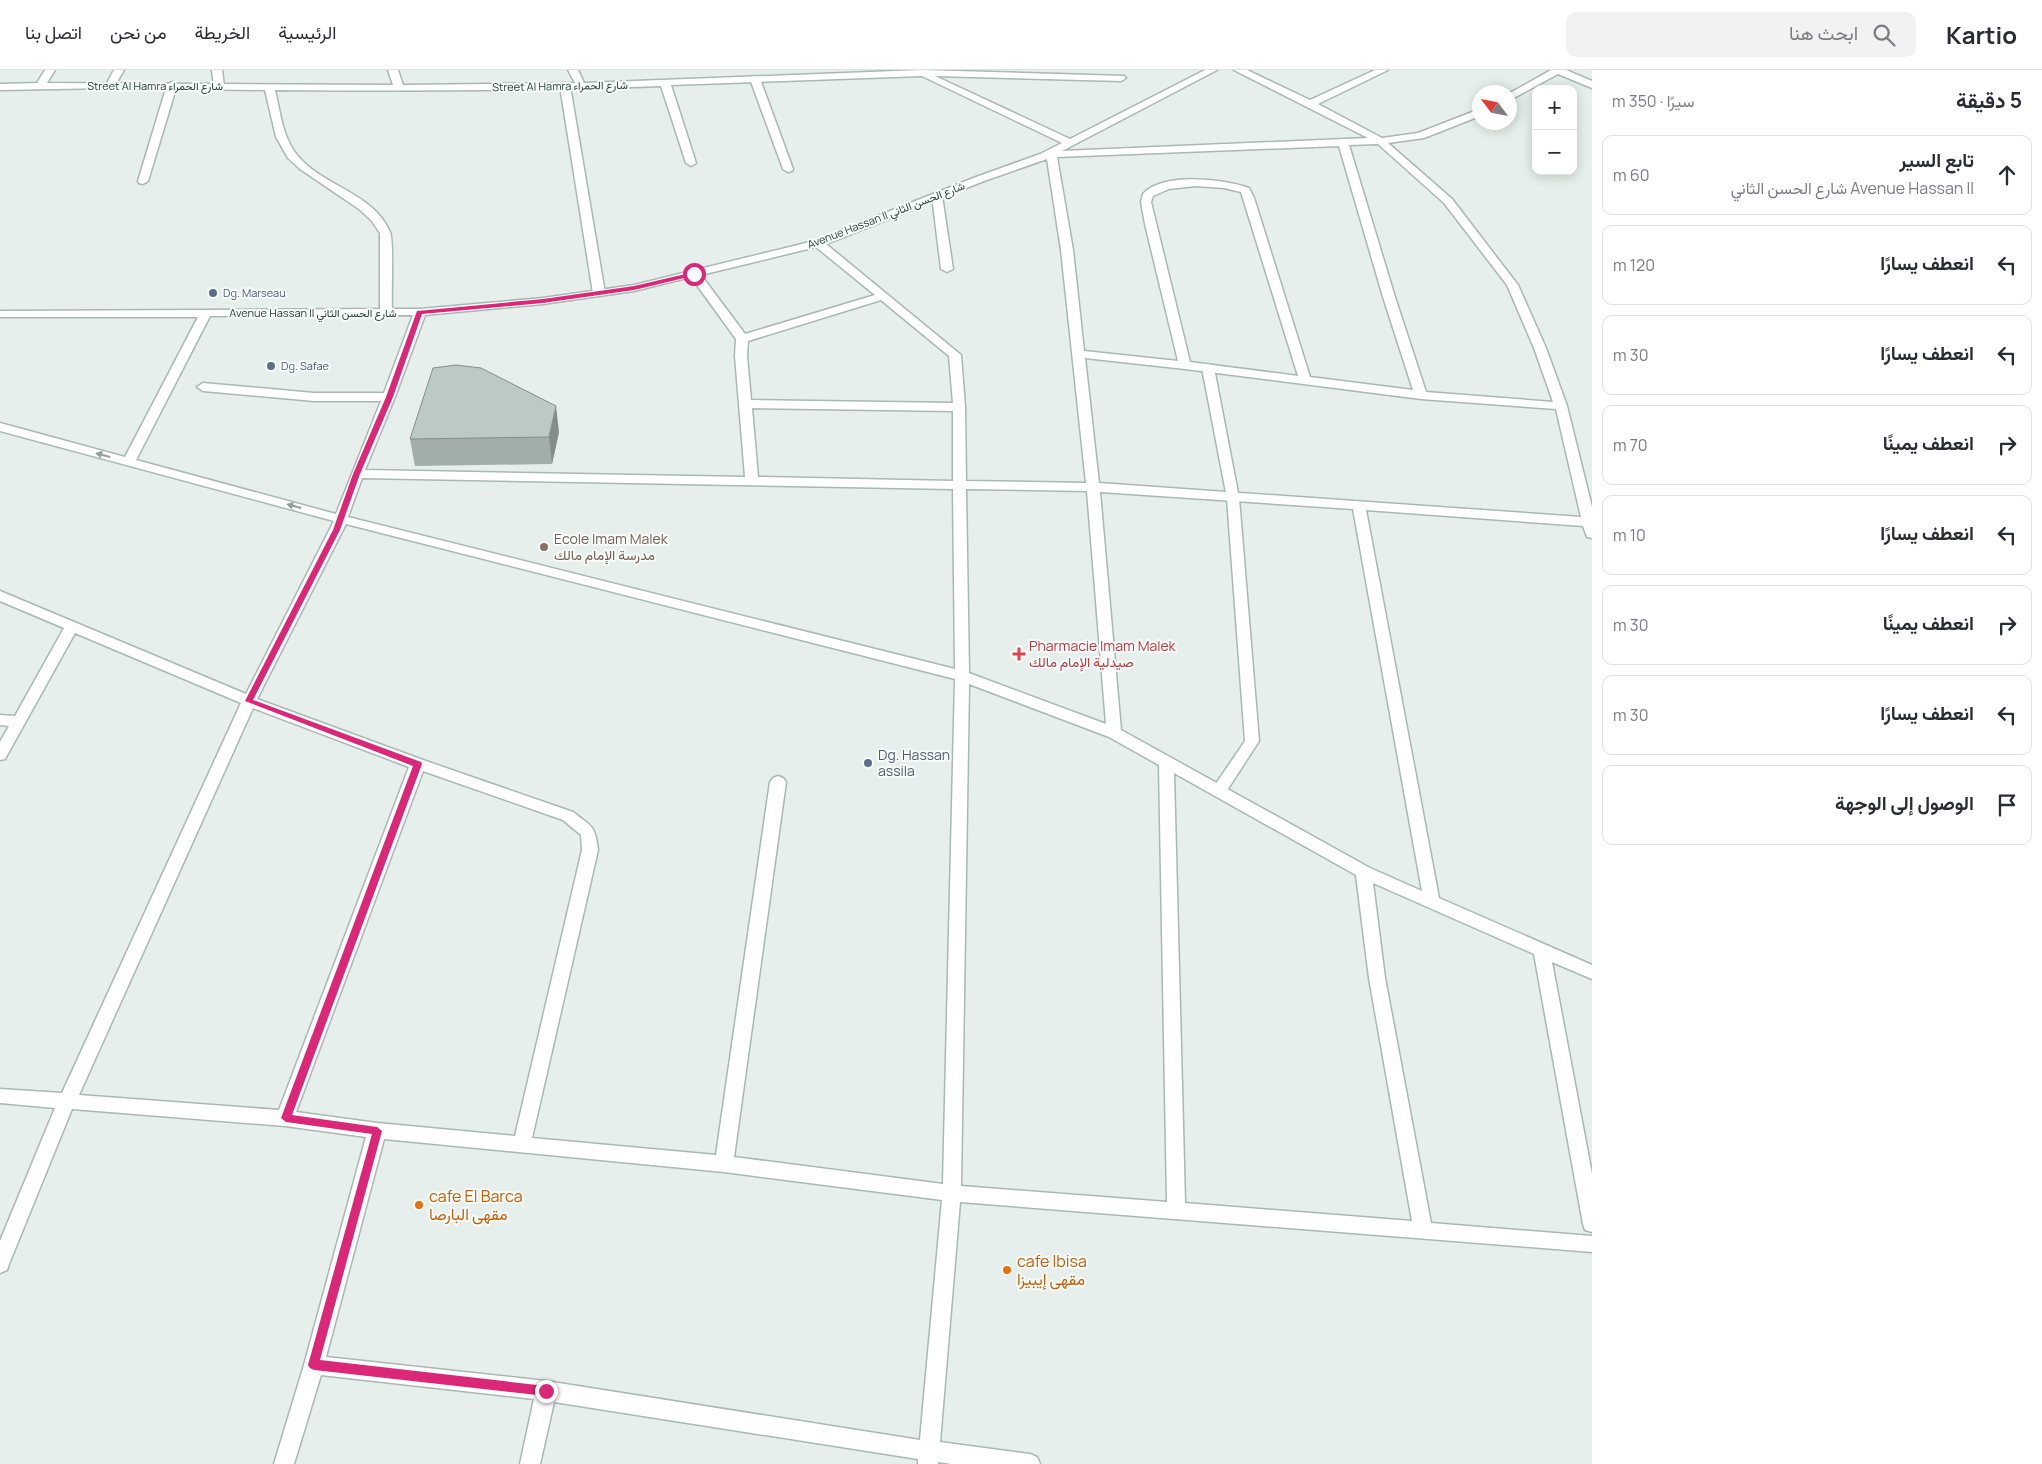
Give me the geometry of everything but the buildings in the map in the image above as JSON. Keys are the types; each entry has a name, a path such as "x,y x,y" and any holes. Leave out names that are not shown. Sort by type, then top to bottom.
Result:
{"street":[{"path":"40,86 50,70"},
{"path":"111,85 119,70"},
{"path":"217,70 219,86"},
{"path":"393,70 399,88"},
{"path":"573,70 582,86"},
{"path":"683,70 690,82"},
{"name":"Avenue Hassan II شارع الحسن الثاني","path":"0,314 420,312 499,306 634,288 818,243 1049,154 1212,70"},
{"path":"357,474 960,483 1093,487 1358,506 1590,528 1561,406 1540,348 1512,285 1448,201 1380,141 1240,70"},
{"path":"1310,104 1383,70"},
{"path":"1517,93 1558,70 1592,85"},
{"path":"917,72 1071,143"},
{"name":"Street Al Hamra شارع الحمراء","path":"0,87 111,85 399,88 582,86 917,72 1121,78"},
{"path":"755,79 788,169"},
{"path":"665,83 691,163"},
{"path":"143,181 172,86"},
{"path":"270,86 282,142 299,163 364,206 379,221 385,233 386,312"},
{"path":"565,86 598,293"},
{"path":"1114,733 1093,487 1066,242 1049,154 1380,141 1420,136 1472,115"},
{"path":"1343,143 1389,297 1421,395"},
{"path":"1185,365 1146,202 1148,194 1153,189 1178,184 1226,185 1246,190 1305,380"},
{"path":"937,196 947,269"},
{"path":"818,243 955,356 960,483 962,676 952,1193 929,1458"},
{"path":"694,274 742,339 741,356 752,480"},
{"path":"742,339 883,296"},
{"path":"0,1264 67,1101 249,701 341,519 420,312"},
{"path":"128,462 206,313"},
{"path":"1078,354 1185,365 1421,395 1561,406"},
{"path":"1208,368 1233,498 1252,741 1219,791"},
{"path":"203,387 314,397 389,397"},
{"path":"745,404 958,407"},
{"path":"0,427 341,519 962,676 1114,733 1364,872 1592,972"},
{"path":"1358,506 1432,902"},
{"path":"0,596 249,701 418,764 568,816 588,832 590,850 522,1144"},
{"path":"0,755 72,627"},
{"path":"0,720 19,721"},
{"path":"1166,762 1176,1211"},
{"path":"286,1118 418,764"},
{"path":"724,1164 778,782"},
{"path":"1364,872 1377,978 1423,1232"},
{"path":"1542,951 1592,1224"},
{"path":"0,1096 286,1118 377,1131 724,1164 952,1193 1592,1244"},
{"path":"284,1464 314,1365 377,1131"},
{"path":"314,1365 546,1391 929,1458 1030,1464"},
{"path":"530,1464 546,1391"}],"place":[{"name":"Dg. Marseau","path":"213,293"},
{"name":"Dg. Safae","path":"271,366"},
{"name":"Ecole Imam Malek مدرسة الإمام مالك","path":"544,547"},
{"name":"Pharmacie Imam Malek صيدلية الإمام مالك","path":"1019,654"},
{"name":"Dg. Hassan assila","path":"868,763"},
{"name":"cafe El Barca مقهى البارصا","path":"419,1205"},
{"name":"cafe Ibisa مقهى إيبيزا","path":"1007,1270"}],"route":[{"path":"546,1391 314,1365 377,1131 286,1118 418,764 249,701 341,519 420,312 543,301 634,288 694,274"}]}
